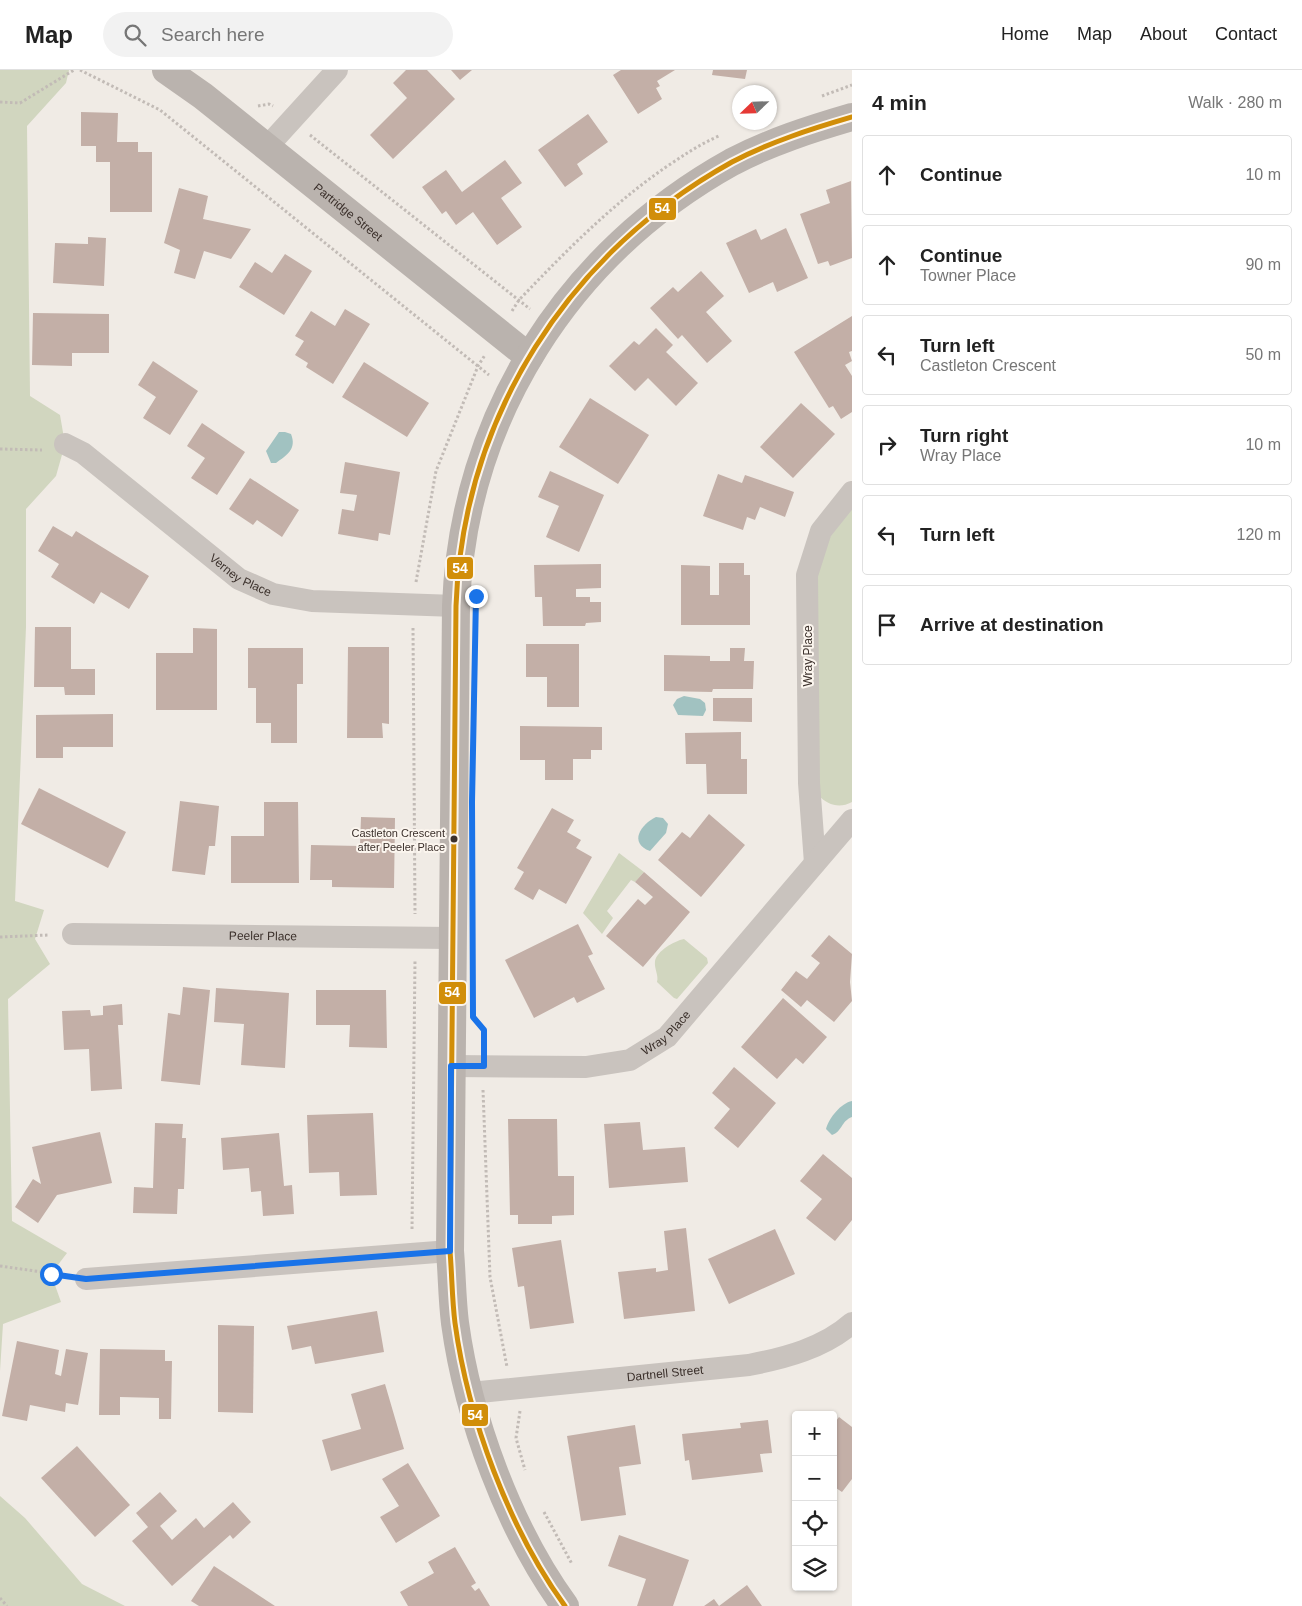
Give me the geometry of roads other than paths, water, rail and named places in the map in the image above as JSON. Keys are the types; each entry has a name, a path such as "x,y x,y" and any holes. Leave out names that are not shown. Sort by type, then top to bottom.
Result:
{"street":[{"name":"Partridge Street","path":"166,70 267,147 529,357"},
{"path":"267,147 337,70"},
{"path":"559,1602 501,1494 470,1393 455,1323 450,1251 456,606 458,574 467,511 485,448 510,392 549,324 590,272 642,223 670,200 733,162 801,132 852,117"},
{"name":"Verney Place","path":"64,444 83,453 239,578 273,594 312,601 456,606"},
{"name":"Wray Place","path":"814,864 809,783 808,575 821,531 852,492"},
{"name":"Wray Place","path":"451,1066 586,1067 630,1060 667,1037 852,820"},
{"name":"Peeler Place","path":"73,934 452,938"},
{"path":"86,1279 450,1251"},
{"name":"Dartnell Street","path":"470,1393 749,1365 788,1358 849,1332"}],"water":[{"path":"279,432 291,434 293,439 292,448 276,463 271,463 266,451"},
{"path":"684,696 700,699 705,703 706,710 703,716 678,715 673,705 677,699"},
{"path":"656,817 663,818 668,824 666,833 650,851 643,848 638,839 646,824"},
{"path":"852,1101 852,1117 832,1135 826,1129 830,1120 840,1108"}],"place":[{"name":"Castleton Crescent after Peeler Place","path":"454,839"}]}
